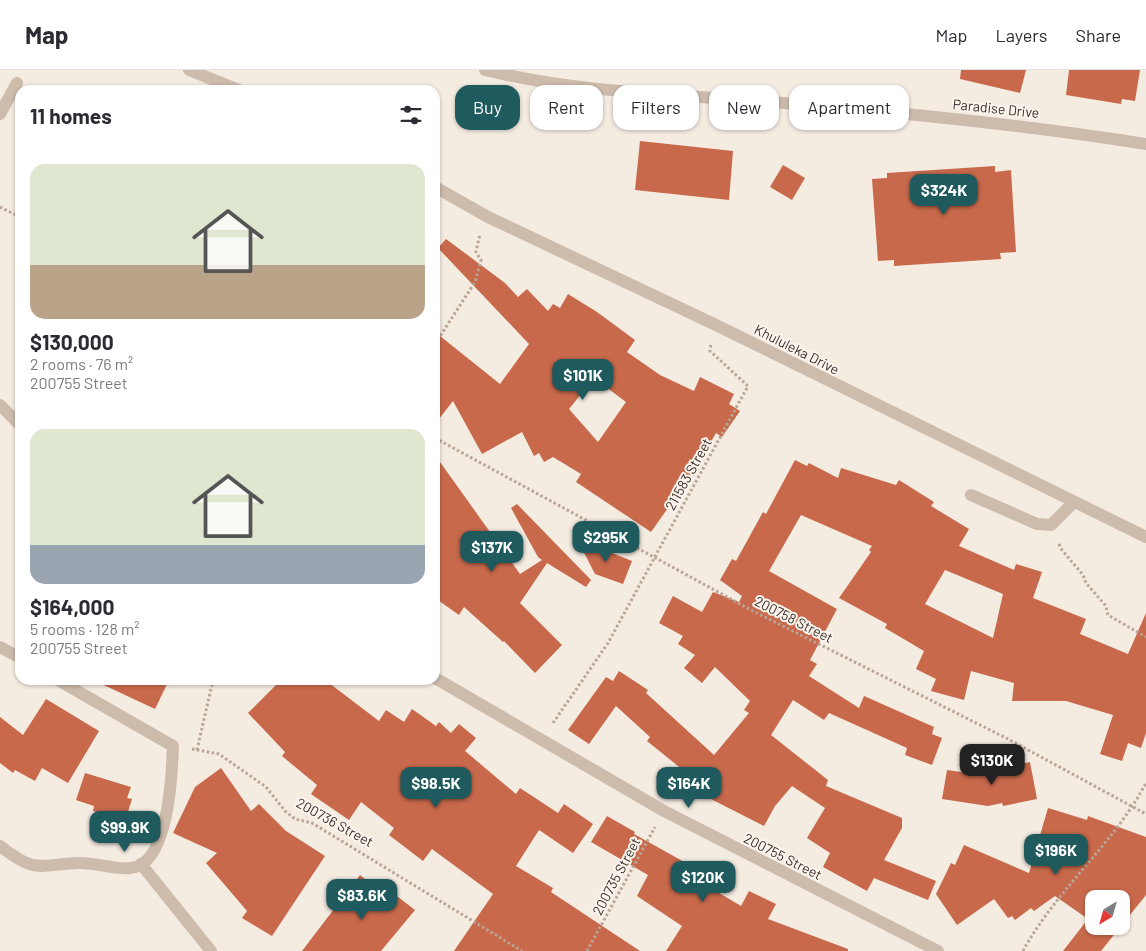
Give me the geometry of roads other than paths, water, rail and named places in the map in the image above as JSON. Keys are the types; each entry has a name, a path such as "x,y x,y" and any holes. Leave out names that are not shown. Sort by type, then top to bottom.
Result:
{"street":[{"path":"189,70 226,85"},
{"name":"Paradise Drive","path":"485,70 581,87 854,108 1051,129 1146,144"},
{"path":"0,114 15,87"},
{"name":"Khululeka Drive","path":"440,190 488,216 716,325 1146,538"},
{"path":"0,405 15,420"},
{"path":"971,495 1037,524 1051,525 1073,503"},
{"path":"0,647 15,655"},
{"name":"200755 Street","path":"440,681 664,811 938,951"},
{"path":"0,846 27,864 44,867 77,863 132,868 151,856 158,842 171,784 173,746 67,685"},
{"path":"141,864 212,951"}]}
